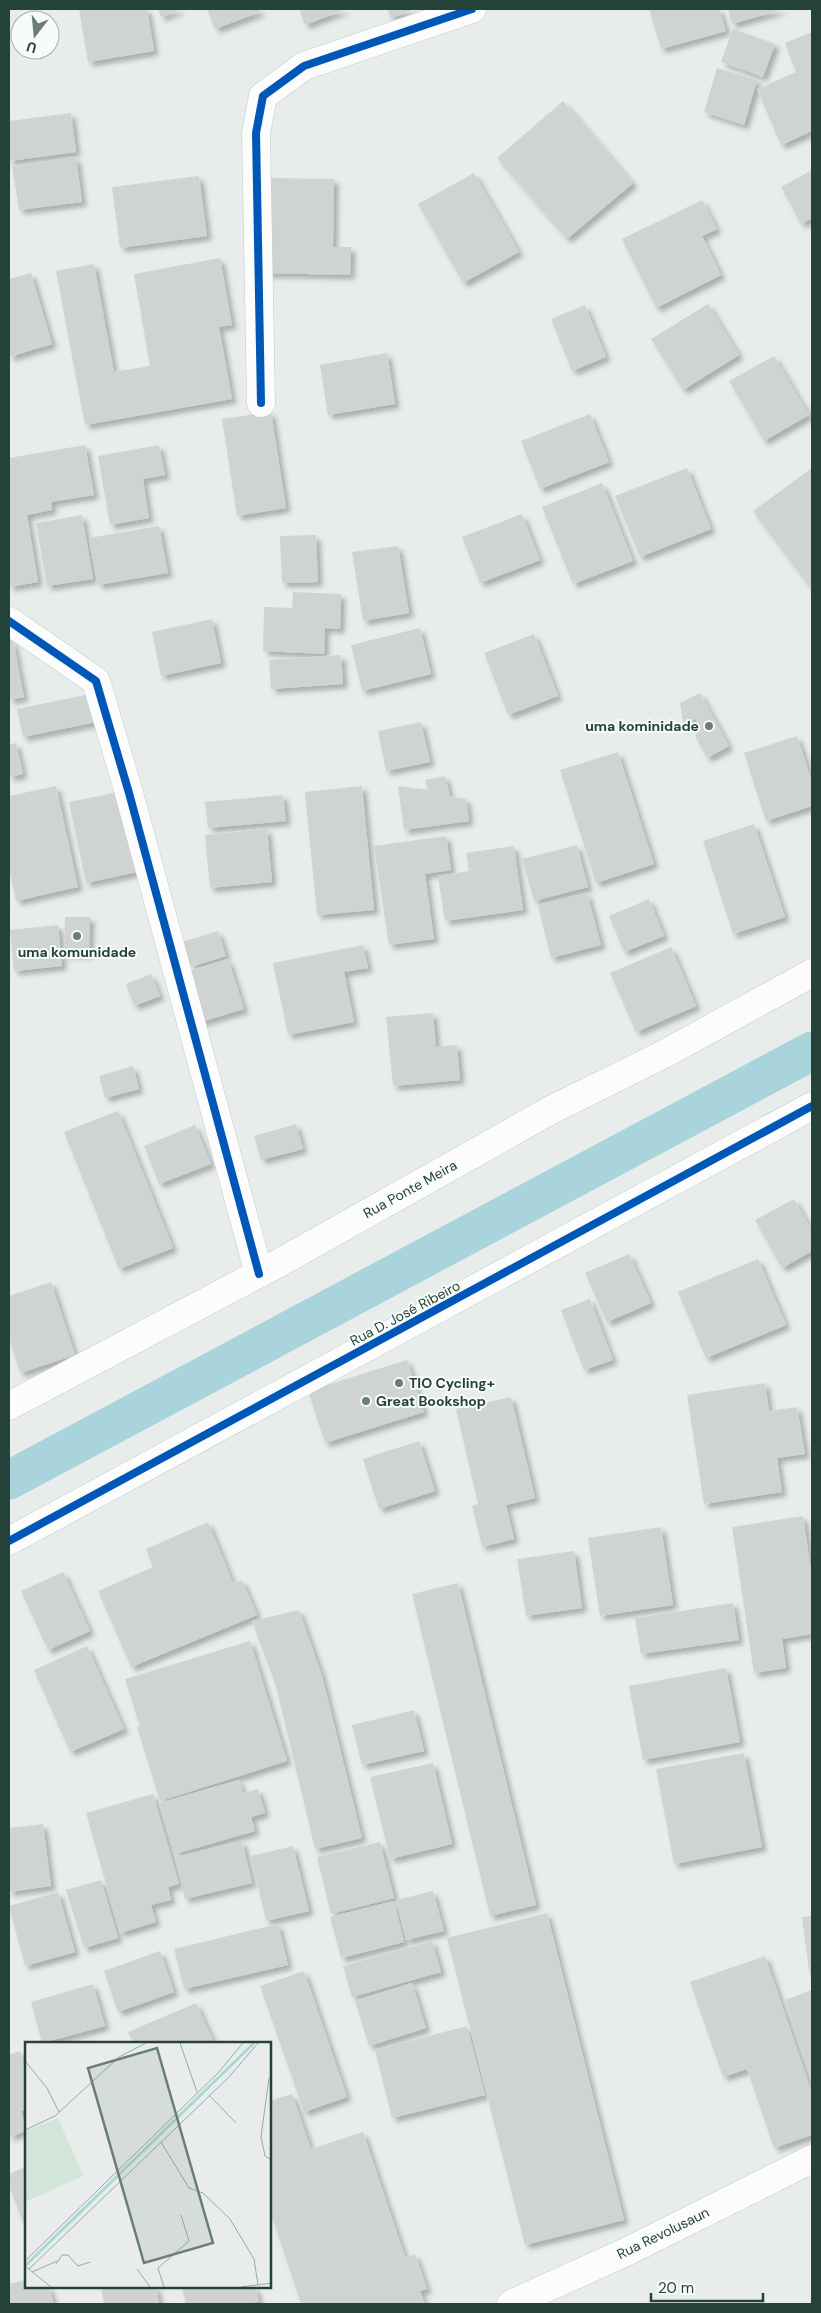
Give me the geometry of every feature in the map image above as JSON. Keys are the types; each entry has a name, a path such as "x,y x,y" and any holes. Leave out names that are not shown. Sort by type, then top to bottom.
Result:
{"street":[{"path":"261,403 256,133 263,96 304,66 472,9"},
{"path":"9,621 96,681 129,793 258,1274"},
{"name":"Rua Ponte Meira","path":"9,1406 258,1274 551,1110 666,1053 812,972"},
{"name":"Rua D. José Ribeiro","path":"9,1541 812,1106"},
{"name":"Rua Revolusaun","path":"511,2304 628,2251 812,2159"}],"building":[{"path":"79,9 147,9 154,51 88,62"},
{"path":"158,9 182,9 161,17"},
{"path":"207,9 259,9 260,12 215,29"},
{"path":"299,9 346,9 305,25"},
{"path":"387,9 414,9 391,18"},
{"path":"649,9 719,9 726,31 661,49"},
{"path":"728,9 784,9 732,24"},
{"path":"733,29 775,44 763,77 721,62"},
{"path":"812,32 812,131 781,145 757,89 796,72 785,43"},
{"path":"717,68 757,80 744,125 704,112"},
{"path":"563,101 633,183 567,239 497,158"},
{"path":"71,113 76,152 9,161 9,121"},
{"path":"76,157 82,202 19,210 12,166"},
{"path":"812,170 812,218 801,224 781,187"},
{"path":"474,173 519,252 463,283 418,204"},
{"path":"199,176 207,236 120,248 112,187"},
{"path":"266,178 334,179 333,247 351,247 350,275 263,273"},
{"path":"702,200 717,229 702,236 721,275 656,308 622,239"},
{"path":"220,258 232,325 219,327 232,399 85,425 56,271 94,264 114,372 150,366 134,274"},
{"path":"31,273 52,344 9,357 9,279"},
{"path":"708,304 739,355 683,390 651,339"},
{"path":"585,305 606,357 572,371 551,319"},
{"path":"387,353 395,404 328,415 320,365"},
{"path":"774,356 809,415 764,441 729,381"},
{"path":"271,412 286,508 237,516 222,419"},
{"path":"590,414 609,462 540,489 521,441"},
{"path":"85,445 94,495 51,502 52,510 27,515 38,582 9,587 9,458"},
{"path":"159,445 165,475 143,479 149,518 110,525 98,456"},
{"path":"687,468 711,529 640,557 615,496"},
{"path":"812,468 812,590 753,511"},
{"path":"602,483 633,561 573,584 542,507"},
{"path":"522,514 540,560 480,583 462,537"},
{"path":"82,515 93,579 47,586 36,523"},
{"path":"159,526 168,573 98,585 89,538"},
{"path":"316,535 318,582 282,583 280,536"},
{"path":"398,546 409,613 363,621 352,552"},
{"path":"293,592 341,594 340,629 325,628 324,654 263,651 264,607 292,608"},
{"path":"212,619 221,663 161,676 152,632"},
{"path":"420,628 431,674 362,691 351,645"},
{"path":"534,634 558,696 508,715 484,653"},
{"path":"9,640 13,640 24,697 9,700"},
{"path":"341,655 343,684 271,689 269,660"},
{"name":"uma kominidade","path":"700,693 729,746 707,758 695,736 700,725 695,719 684,728 680,703"},
{"path":"90,694 96,722 23,737 17,709"},
{"path":"421,722 430,762 386,771 378,731"},
{"path":"797,736 812,782 812,806 766,821 744,753"},
{"path":"16,743 23,774 9,777 9,745"},
{"path":"618,752 654,864 596,883 560,770"},
{"path":"445,776 450,796 466,799 469,821 404,830 398,786 428,790 425,780"},
{"path":"56,786 78,887 16,901 9,868 9,796"},
{"path":"362,786 374,910 317,915 305,792"},
{"path":"119,792 137,872 86,883 69,802"},
{"path":"283,795 286,821 208,828 205,802"},
{"path":"754,824 785,917 733,934 703,841"},
{"path":"267,829 272,882 210,888 205,835"},
{"path":"446,836 451,870 425,874 434,939 389,945 374,846"},
{"path":"577,845 588,887 534,901 522,859"},
{"path":"514,846 523,910 445,921 438,876 469,871 466,853"},
{"path":"587,893 601,945 551,958 538,905"},
{"path":"649,899 664,936 624,952 609,916"},
{"name":"uma komunidade","path":"65,917 90,917 89,954 64,954"},
{"path":"58,925 62,966 14,971 10,930"},
{"path":"218,931 226,956 191,967 182,942"},
{"path":"363,945 368,968 344,972 354,1022 288,1035 273,963"},
{"path":"671,947 696,1006 636,1032 610,973"},
{"path":"228,959 244,1009 198,1023 182,973"},
{"path":"151,974 160,996 134,1006 126,984"},
{"path":"433,1013 436,1047 457,1045 460,1080 393,1086 386,1017"},
{"path":"133,1066 139,1089 105,1098 99,1076"},
{"path":"118,1111 173,1248 119,1269 64,1132"},
{"path":"296,1124 303,1149 261,1160 254,1136"},
{"path":"195,1125 211,1164 159,1184 144,1146"},
{"path":"794,1199 812,1231 812,1251 782,1268 755,1220"},
{"path":"629,1254 651,1303 607,1322 585,1273"},
{"path":"758,1259 786,1325 706,1358 678,1292"},
{"path":"51,1282 75,1355 20,1373 9,1338 9,1296"},
{"path":"590,1299 613,1360 584,1370 561,1310"},
{"name":"Great Bookshop","path":"407,1360 424,1412 325,1443 308,1391"},
{"path":"765,1383 769,1411 797,1407 805,1454 777,1458 782,1492 704,1504 687,1395"},
{"path":"511,1397 535,1498 506,1505 514,1539 482,1547 472,1506 478,1504 456,1409"},
{"path":"419,1441 435,1491 379,1509 363,1459"},
{"path":"803,1516 812,1578 812,1634 782,1639 786,1668 754,1673 732,1527"},
{"path":"208,1522 233,1583 242,1580 257,1615 131,1667 98,1591 153,1567 146,1549"},
{"path":"661,1527 673,1605 600,1616 588,1538"},
{"path":"574,1551 582,1608 526,1616 517,1559"},
{"path":"63,1572 90,1631 48,1650 21,1591"},
{"path":"458,1583 536,1905 490,1916 412,1594"},
{"path":"733,1603 739,1640 641,1654 635,1618"},
{"path":"299,1610 322,1676 362,1838 315,1849 276,1686 252,1621"},
{"path":"250,1641 287,1761 160,1801 137,1727 140,1727 125,1679"},
{"path":"87,1646 124,1729 70,1752 34,1670"},
{"path":"726,1668 740,1742 643,1760 629,1686"},
{"path":"414,1710 424,1751 362,1765 352,1725"},
{"path":"744,1753 762,1847 674,1864 656,1769"},
{"path":"433,1763 452,1844 390,1859 370,1777"},
{"path":"239,1780 243,1793 258,1789 265,1813 251,1817 255,1831 175,1854 159,1803"},
{"path":"153,1794 179,1884 168,1887 171,1900 151,1905 156,1922 120,1933 86,1813"},
{"path":"43,1824 51,1886 9,1892 9,1828"},
{"path":"242,1841 252,1883 185,1899 175,1857"},
{"path":"380,1842 394,1898 331,1914 317,1857"},
{"path":"293,1846 309,1911 266,1921 251,1856"},
{"path":"101,1880 118,1938 84,1948 66,1890"},
{"path":"433,1891 444,1931 406,1940 396,1900"},
{"path":"58,1892 75,1952 25,1966 9,1906"},
{"path":"394,1901 404,1942 341,1958 330,1917"},
{"path":"547,1913 624,2220 525,2245 447,1938"},
{"path":"812,1916 812,1977 810,1977 802,1917"},
{"path":"278,1924 288,1965 184,1989 174,1949"},
{"path":"432,1941 441,1972 352,1997 343,1966"},
{"path":"160,1951 174,1992 118,2012 104,1971"},
{"path":"765,1956 812,2093 812,2135 774,2148 747,2069 723,2077 690,1982"},
{"path":"304,1971 347,2097 304,2112 260,1986"},
{"path":"412,1983 426,2028 369,2046 355,2001"},
{"path":"93,1984 105,2026 42,2042 31,2002"},
{"path":"812,1990 812,2080 785,2000"},
{"path":"196,2003 214,2042 133,2042 128,2032"},
{"path":"467,2026 485,2095 392,2118 375,2050"},
{"path":"20,2051 25,2067 25,2110 21,2111 25,2131 9,2137 9,2055"},
{"path":"292,2094 311,2149 363,2132 405,2257 415,2254 427,2289 420,2291 425,2304 301,2304 271,2214 271,2101"},
{"path":"25,2167 25,2221 23,2222 9,2186 9,2174"},
{"path":"25,2280 25,2288 49,2288 54,2304 9,2304 9,2284"},
{"path":"101,2288 156,2288 159,2304 104,2304"},
{"path":"182,2288 255,2288 259,2301 248,2304 186,2304"}],"waterway":[{"path":"9,1480 812,1051"}],"cycle path":[{"path":"261,403 256,133 263,96 304,66 472,9"},
{"path":"9,621 96,681 129,793 259,1274"},
{"path":"9,1541 812,1106"}],"place":[{"name":"uma kominidade","path":"709,726"},
{"name":"uma komunidade","path":"77,936"},
{"name":"TIO Cycling+","path":"399,1383"},
{"name":"Great Bookshop","path":"366,1401"}]}
